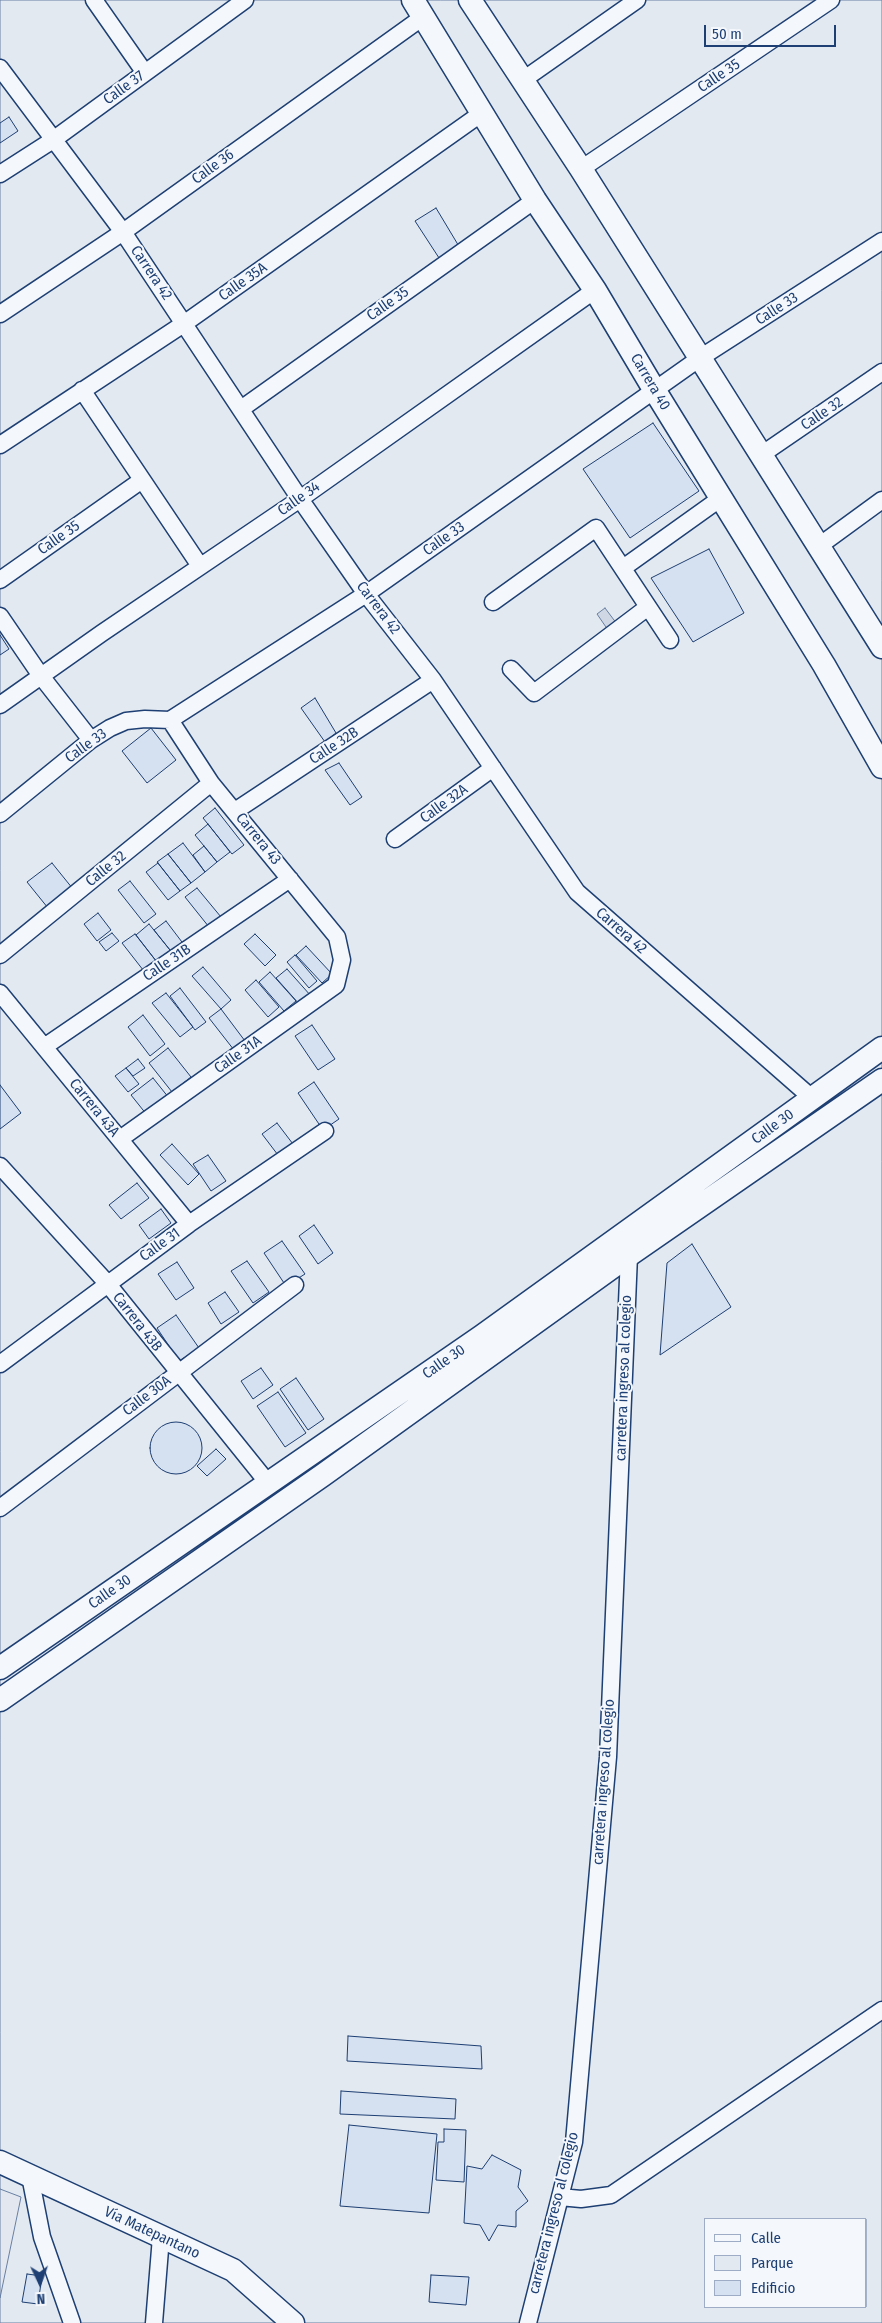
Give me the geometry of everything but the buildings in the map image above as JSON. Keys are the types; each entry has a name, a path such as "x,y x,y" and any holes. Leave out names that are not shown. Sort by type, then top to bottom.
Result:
{"main road":[{"path":"470,0 581,169 818,546 879,636"},
{"name":"Carrera 40","path":"418,8 535,200 595,290 654,391 824,665 882,767"},
{"name":"Calle 30","path":"0,1700 323,1475 882,1048"},
{"name":"Calle 30","path":"0,1668 482,1336 882,1080"},
{"name":"Vía Matepantano","path":"0,2162 233,2270 293,2323"}],"street":[{"path":"94,0 145,73"},
{"path":"523,80 637,0"},
{"name":"Calle 35","path":"581,169 831,0"},
{"name":"Calle 37","path":"0,174 53,140 239,2"},
{"name":"Calle 36","path":"0,314 123,232 418,8"},
{"name":"Carrera 42","path":"0,68 123,232 300,499 366,594 433,680 577,892 813,1099"},
{"name":"Calle 35A","path":"0,445 185,323 482,113"},
{"name":"Calle 35","path":"241,409 535,200"},
{"name":"Calle 33","path":"0,814 90,740 126,721 144,719 170,720 366,594 700,358 882,242"},
{"name":"Calle 34","path":"0,705 300,499 595,290"},
{"name":"Calle 32","path":"761,455 882,372"},
{"path":"82,390 200,566"},
{"name":"Calle 35","path":"0,580 142,480"},
{"path":"622,568 721,498"},
{"path":"818,546 882,500"},
{"path":"493,602 596,528 670,640"},
{"path":"511,669 534,693 648,607"},
{"path":"0,616 41,676 90,740"},
{"name":"Calle 32B","path":"235,811 433,680"},
{"name":"Carrera 43","path":"170,720 212,783 337,937 342,960"},
{"name":"Calle 32A","path":"395,839 493,768"},
{"name":"Calle 32","path":"0,955 212,783"},
{"name":"Calle 31B","path":"44,1047 290,879"},
{"name":"Calle 31A","path":"120,1139 336,985 342,960"},
{"name":"Carrera 43A","path":"0,993 189,1224"},
{"name":"Calle 31","path":"0,1364 189,1224 326,1131"},
{"name":"Carrera 43B","path":"0,1166 107,1283 177,1373 268,1483"},
{"name":"carretera ingreso al colegio","path":"528,2323 574,2142 608,1757 623,1247"},
{"name":"Calle 30A","path":"0,1508 295,1285"},
{"path":"560,2197 581,2199 611,2195 882,2010"},
{"path":"30,2176 42,2237 72,2323"},
{"path":"154,2323 162,2237"}],"green space":[{"path":"0,0 882,0 882,2323 0,2323"}],"shaded area":[{"path":"605,608 617,624 608,630 597,614"},
{"path":"0,2189 21,2197 0,2298"}]}
